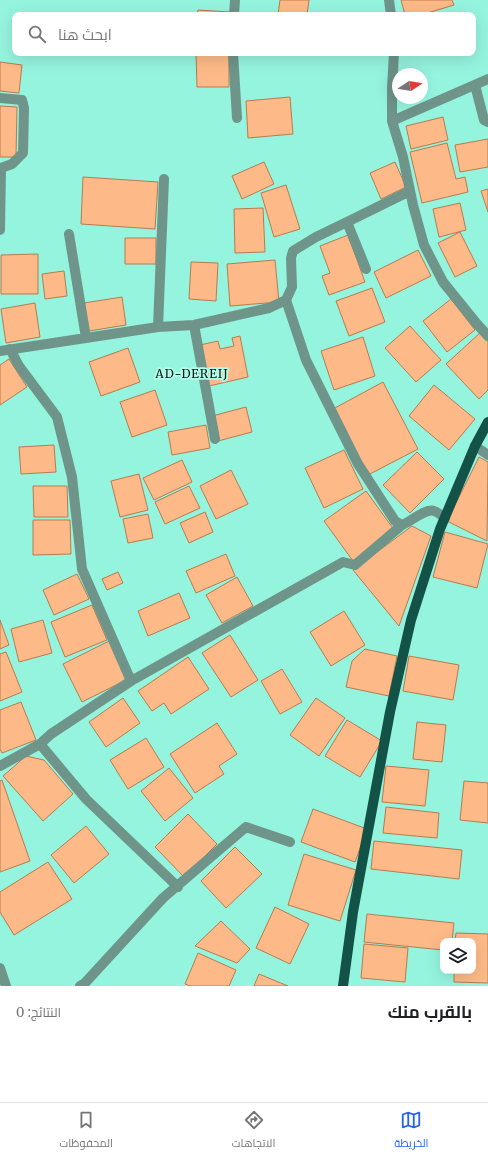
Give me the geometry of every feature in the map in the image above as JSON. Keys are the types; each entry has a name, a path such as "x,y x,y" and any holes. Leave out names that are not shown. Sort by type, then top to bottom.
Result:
{"main road":[{"path":"343,986 353,912 392,704 411,620 445,518 475,446 488,422"}],"street":[{"path":"234,12 235,0"},
{"path":"389,0 391,12"},
{"path":"233,56 237,118"},
{"path":"394,56 392,121 404,157 410,191 424,245 443,282 488,336"},
{"path":"392,121 488,79"},
{"path":"475,85 484,120 488,122"},
{"path":"0,98 22,100 24,108 23,153 12,164 1,168 0,230"},
{"path":"158,327 164,179"},
{"path":"5,350 158,327 194,325 269,308 286,300 292,287 291,258 293,251 316,237 410,191"},
{"path":"347,222 366,269"},
{"path":"69,234 86,338"},
{"path":"286,300 306,360 358,464 395,522 402,526"},
{"path":"194,325 215,439"},
{"path":"5,350 19,366 57,417 72,477 82,569 131,681"},
{"path":"475,446 488,455"},
{"path":"0,766 40,744 51,734 131,681 343,562 355,564 402,526 426,511 433,510 445,518"},
{"path":"40,744 86,800 178,886"},
{"path":"80,986 91,977 164,898 246,827 290,842"},
{"path":"0,968 6,986"}],"building":[{"path":"280,0 309,0 307,12 278,12"},
{"path":"401,0 452,0 454,5 431,12 404,12"},
{"path":"198,10 230,12 198,12"},
{"path":"196,56 229,56 229,87 197,87"},
{"path":"0,62 22,65 19,93 0,91"},
{"path":"290,97 293,134 248,138 246,101"},
{"path":"0,106 17,107 16,157 0,157"},
{"path":"443,117 448,140 411,149 406,126"},
{"path":"488,139 488,167 460,172 455,145"},
{"path":"447,143 456,179 465,177 468,192 422,203 410,152"},
{"path":"264,162 274,184 242,199 232,176"},
{"path":"395,162 406,187 381,199 370,173"},
{"path":"83,177 158,182 155,229 81,224"},
{"path":"286,185 300,229 274,237 261,193"},
{"path":"488,189 488,212 481,191"},
{"path":"460,203 466,230 439,237 433,209"},
{"path":"263,208 265,252 235,253 234,209"},
{"path":"460,232 477,266 455,277 438,243"},
{"path":"348,235 365,282 329,295 322,276 330,273 320,246"},
{"path":"125,238 156,238 156,264 125,264"},
{"path":"418,250 431,276 386,298 374,272"},
{"path":"38,254 38,294 1,294 1,255"},
{"path":"275,260 279,302 230,306 227,264"},
{"path":"191,262 218,263 216,301 189,299"},
{"path":"64,271 67,296 45,299 42,274"},
{"path":"372,288 385,322 349,336 336,301"},
{"path":"122,297 126,325 89,331 84,303"},
{"path":"451,299 475,330 447,352 423,321"},
{"path":"35,303 40,337 6,343 1,309"},
{"path":"410,326 441,360 416,382 385,348"},
{"path":"481,332 488,340 488,390 479,399 446,364"},
{"path":"240,336 248,377 209,386 200,345 218,341 220,349 234,346 232,338"},
{"path":"363,337 375,376 334,390 321,351"},
{"path":"128,348 140,382 101,396 89,362"},
{"path":"9,359 27,387 0,405 0,365"},
{"path":"383,382 418,449 368,475 333,409"},
{"path":"434,385 475,419 449,450 409,416"},
{"path":"155,390 167,425 132,437 120,402"},
{"path":"246,407 252,432 218,441 212,416"},
{"path":"206,425 210,448 172,455 168,432"},
{"path":"54,445 56,472 21,474 19,447"},
{"path":"344,450 363,489 324,508 305,468"},
{"path":"417,452 444,479 410,513 383,485"},
{"path":"479,457 488,462 487,541 447,521"},
{"path":"182,460 192,482 154,500 143,478"},
{"path":"231,470 248,504 216,519 200,486"},
{"path":"139,474 148,510 120,517 111,481"},
{"path":"33,486 67,486 68,517 34,517"},
{"path":"189,486 200,508 165,524 155,502"},
{"path":"366,491 395,531 353,561 324,521"},
{"path":"205,512 213,532 189,543 180,523"},
{"path":"148,514 153,538 128,543 123,519"},
{"path":"33,520 70,520 71,554 33,555"},
{"path":"412,526 431,536 399,626 353,570"},
{"path":"445,532 488,544 477,588 433,577"},
{"path":"226,554 235,576 196,593 186,571"},
{"path":"118,572 123,583 107,590 102,579"},
{"path":"77,574 89,599 54,615 43,590"},
{"path":"237,577 253,606 222,623 206,595"},
{"path":"179,593 190,618 148,636 138,611"},
{"path":"92,605 107,640 65,657 51,622"},
{"path":"344,611 365,645 331,666 310,632"},
{"path":"0,620 9,645 0,649"},
{"path":"43,620 52,653 19,662 11,629"},
{"path":"230,635 258,680 231,697 202,653"},
{"path":"109,641 128,679 82,702 63,664"},
{"path":"365,649 397,656 389,696 346,687 352,661"},
{"path":"6,652 22,692 0,701 0,654"},
{"path":"409,656 459,665 453,700 403,691"},
{"path":"188,657 209,689 171,714 164,703 152,711 138,691"},
{"path":"282,669 302,702 280,714 261,681"},
{"path":"123,698 140,723 106,747 89,722"},
{"path":"316,698 345,718 319,756 290,735"},
{"path":"21,702 36,740 2,753 0,749 0,710"},
{"path":"347,720 382,741 360,777 325,756"},
{"path":"417,722 446,725 442,762 413,759"},
{"path":"217,723 237,754 219,766 224,774 195,793 170,754"},
{"path":"146,738 164,767 128,789 110,760"},
{"path":"26,756 44,760 73,794 43,821 3,776"},
{"path":"386,766 429,770 425,806 382,802"},
{"path":"169,768 193,798 165,821 141,791"},
{"path":"2,780 30,861 0,872 0,781"},
{"path":"464,781 488,783 488,823 460,820"},
{"path":"386,807 439,813 437,838 383,833"},
{"path":"313,809 367,829 355,862 301,842"},
{"path":"188,814 217,844 184,877 155,847"},
{"path":"86,826 109,854 74,883 51,855"},
{"path":"374,841 462,850 459,879 371,869"},
{"path":"235,847 262,874 226,908 201,881"},
{"path":"304,854 356,870 340,921 288,905"},
{"path":"48,862 72,899 14,935 0,912 0,892"},
{"path":"275,907 309,924 290,964 256,948"},
{"path":"367,914 454,923 452,938 440,938 440,950 364,942"},
{"path":"221,921 250,949 237,963 195,946"},
{"path":"456,933 488,934 488,983 454,982 454,974 476,974 476,938 455,938"},
{"path":"364,944 408,948 405,982 361,978"},
{"path":"198,953 236,970 229,986 190,986 185,984"},
{"path":"259,974 288,986 254,986"}],"district":[{"name":"AD-DEREIJ","path":"192,374"}]}
